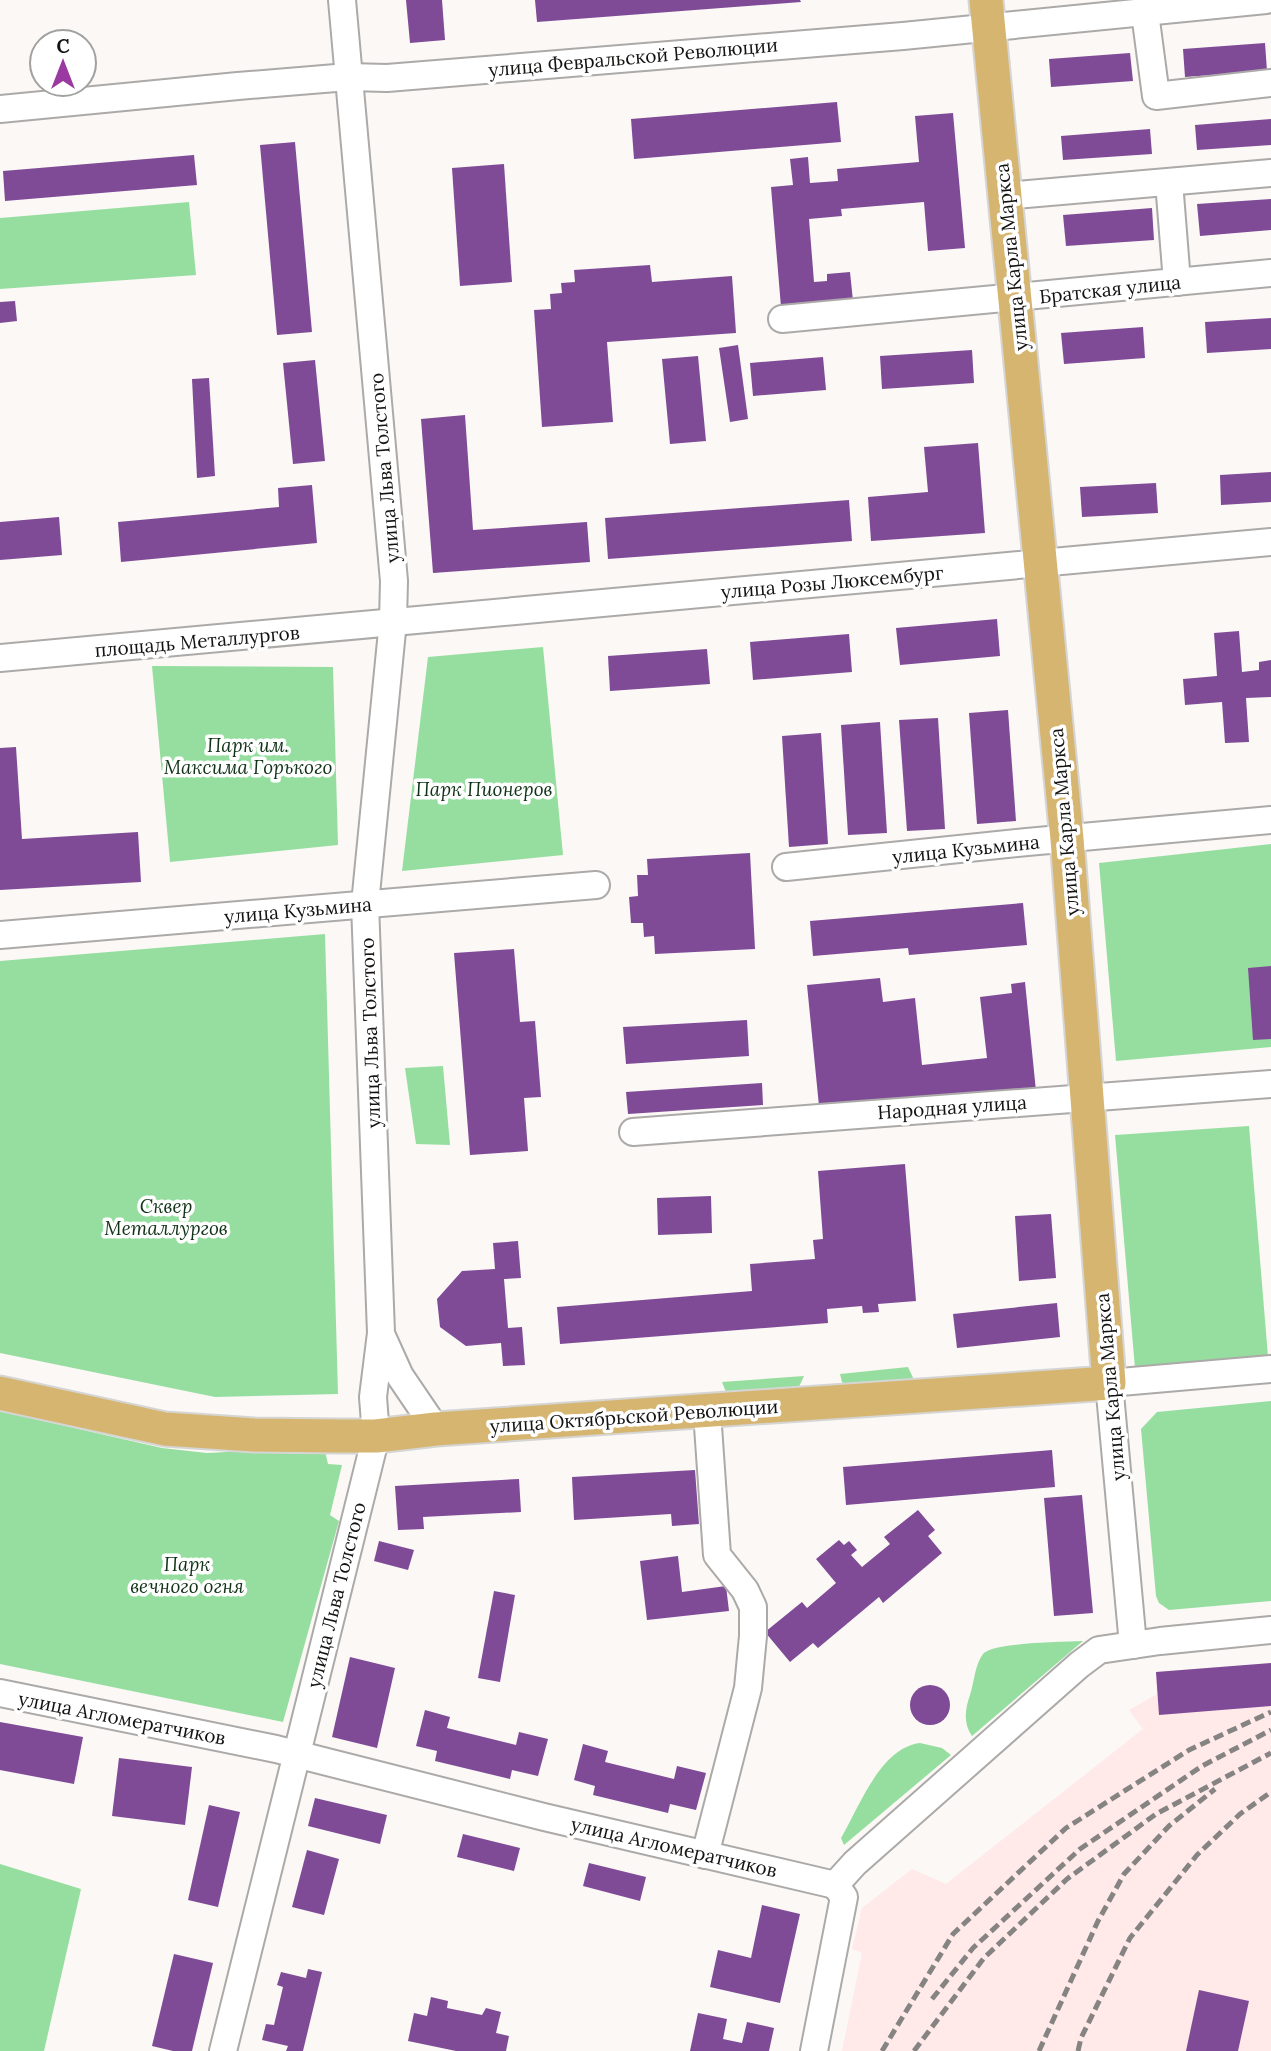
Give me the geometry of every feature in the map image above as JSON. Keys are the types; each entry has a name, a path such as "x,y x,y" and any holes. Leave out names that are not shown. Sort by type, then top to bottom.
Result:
{"main road":[{"name":"улица Карла Маркса","path":"987,14 1067,839 1109,1383"},
{"name":"улица Октябрьской Революции","path":"0,1393 165,1429 254,1435 376,1436 436,1429 1109,1383"}],"street":[{"name":"улица Льва Толстого","path":"223,2051 376,1436 373,1397 381,1333 365,904 393,621 394,580 342,0"},
{"name":"улица Февральской Революции","path":"0,109 348,77 387,78 987,14 1145,13 1266,0"},
{"path":"1145,13 1156,96 1271,83"},
{"path":"1005,196 1271,173"},
{"path":"1168,182 1177,282"},
{"name":"Братская улица","path":"782,319 1271,273"},
{"name":"улица Розы Люксембург","path":"393,621 1271,542"},
{"name":"площадь Металлургов","path":"0,658 345,628 393,621"},
{"name":"улица Кузьмина","path":"786,867 1271,820"},
{"name":"улица Кузьмина","path":"0,934 596,885"},
{"name":"Народная улица","path":"633,1132 1271,1084"},
{"path":"381,1333 400,1376 436,1429"},
{"name":"улица Октябрьской Революции","path":"1109,1383 1271,1369"},
{"name":"улица Карла Маркса","path":"1109,1383 1133,1645"},
{"path":"705,1855 748,1688 753,1636 753,1607 745,1590 717,1555 707,1412"},
{"path":"814,2051 844,1897 835,1885 855,1863 1099,1650 1271,1630"},
{"name":"улица Агломератчиков","path":"0,1693 296,1754 835,1885"}],"shaded area":[{"path":"1271,1663 1271,2051 842,2051 862,1953 852,1949 862,1908 912,1869 946,1884 1143,1729 1129,1710 1157,1694 1156,1672"}],"green space":[{"path":"189,202 196,275 0,289 0,218"},
{"name":"Парк Пионеров","path":"543,647 563,855 402,871 428,657"},
{"name":"Парк им. Максима Горького","path":"152,666 333,667 338,845 170,862"},
{"path":"1271,844 1271,1047 1116,1061 1099,863"},
{"name":"Сквер Металлургов","path":"325,934 338,1394 215,1397 0,1353 0,961"},
{"path":"443,1066 450,1145 416,1144 405,1068"},
{"path":"1249,1126 1269,1369 1136,1380 1115,1135"},
{"path":"908,1367 915,1382 848,1388 842,1382 840,1374"},
{"path":"804,1376 798,1389 728,1397 722,1382"},
{"path":"1271,1401 1271,1601 1169,1610 1159,1603 1156,1596 1141,1429 1157,1412"},
{"name":"Парк вечного огня","path":"0,1411 162,1448 207,1453 324,1447 328,1464 342,1465 330,1515 339,1521 283,1722 0,1664"},
{"path":"1083,1641 972,1736 967,1726 966,1711 976,1668 983,1654 989,1650 1014,1645"},
{"path":"920,1743 942,1748 951,1755 844,1845 841,1838 882,1767 893,1755"},
{"path":"0,1864 81,1889 44,2051 0,2051"}],"building":[{"path":"406,0 442,0 445,40 410,43"},
{"path":"535,0 800,0 801,2 537,22"},
{"path":"1265,43 1267,71 1185,77 1183,49"},
{"path":"1130,53 1133,81 1051,87 1049,59"},
{"path":"837,102 841,142 634,159 631,119"},
{"path":"953,113 965,248 928,251 924,202 841,209 842,216 809,219 814,282 827,281 827,274 850,272 853,301 781,307 771,187 793,185 790,159 808,157 810,183 838,181 837,169 919,162 915,116"},
{"path":"1271,119 1271,145 1197,150 1195,125"},
{"path":"1150,129 1152,154 1063,160 1061,136"},
{"path":"295,142 312,332 277,335 260,145"},
{"path":"194,155 197,185 5,201 3,171"},
{"path":"504,164 512,282 460,286 452,168"},
{"path":"1271,199 1271,230 1200,236 1197,204"},
{"path":"1152,208 1154,240 1066,246 1063,215"},
{"path":"650,265 652,282 732,276 736,333 607,342 613,422 542,427 534,310 551,309 550,294 562,293 561,283 575,282 574,270"},
{"path":"15,301 17,321 0,323 0,302"},
{"path":"1271,318 1271,349 1207,353 1205,322"},
{"path":"1143,327 1145,358 1064,364 1061,333"},
{"path":"738,345 748,419 730,422 719,348"},
{"path":"972,350 974,383 882,389 880,356"},
{"path":"698,356 706,441 670,444 662,359"},
{"path":"823,357 826,390 753,396 750,363"},
{"path":"315,360 325,461 293,464 283,363"},
{"path":"209,378 215,476 197,478 192,379"},
{"path":"465,415 473,530 587,522 590,562 433,573 421,419"},
{"path":"978,443 985,533 871,541 868,497 928,492 924,447"},
{"path":"1271,472 1271,502 1221,505 1220,475"},
{"path":"1156,483 1158,513 1082,517 1080,487"},
{"path":"312,485 317,543 121,562 118,522 279,507 278,488"},
{"path":"849,500 852,541 608,559 605,518"},
{"path":"59,517 62,555 0,560 0,522"},
{"path":"997,619 1000,656 900,665 896,628"},
{"path":"1239,631 1242,672 1259,670 1259,662 1271,660 1271,697 1246,698 1249,742 1225,743 1222,702 1185,705 1183,679 1217,676 1214,633"},
{"path":"849,634 852,672 753,680 750,642"},
{"path":"707,649 710,684 610,691 608,656"},
{"path":"1008,710 1016,821 977,824 969,713"},
{"path":"938,718 945,829 907,831 899,720"},
{"path":"880,722 887,833 848,835 841,725"},
{"path":"821,733 828,844 789,847 782,736"},
{"path":"16,747 22,839 138,832 141,882 0,890 0,748"},
{"path":"750,853 755,949 655,954 654,936 644,937 643,923 631,923 629,897 638,896 637,875 648,875 647,859"},
{"path":"1023,903 1027,945 909,955 908,948 813,956 810,921"},
{"path":"514,949 520,1022 535,1021 541,1097 524,1098 528,1151 470,1155 454,953"},
{"path":"1271,966 1271,1039 1253,1040 1248,968"},
{"path":"880,978 883,1002 915,998 922,1065 987,1058 980,997 1012,993 1011,984 1025,982 1036,1091 819,1106 807,985"},
{"path":"747,1020 749,1056 626,1064 623,1027"},
{"path":"762,1083 763,1105 628,1114 626,1092"},
{"path":"905,1164 916,1301 878,1304 879,1312 863,1313 862,1306 827,1309 828,1323 560,1344 557,1307 752,1291 750,1264 815,1259 813,1240 823,1239 818,1171"},
{"path":"711,1196 712,1233 658,1235 657,1198"},
{"path":"1051,1214 1056,1278 1019,1281 1015,1216"},
{"path":"518,1241 521,1278 504,1279 508,1328 522,1327 525,1365 503,1366 501,1343 466,1346 440,1327 437,1299 462,1271 495,1269 493,1243"},
{"path":"1057,1303 1060,1337 957,1348 953,1314"},
{"path":"1052,1450 1055,1487 846,1505 843,1467"},
{"path":"695,1470 699,1524 672,1526 671,1514 574,1520 572,1477"},
{"path":"519,1479 521,1512 423,1517 424,1529 398,1530 395,1486"},
{"path":"1082,1495 1093,1613 1054,1616 1044,1498"},
{"path":"918,1510 935,1530 928,1536 942,1553 883,1603 879,1597 818,1648 813,1643 790,1662 765,1632 802,1602 807,1608 836,1583 816,1559 839,1540 844,1545 849,1541 857,1550 851,1555 862,1567 890,1544 884,1537"},
{"path":"379,1541 414,1550 408,1570 374,1561"},
{"path":"678,1556 682,1592 726,1586 729,1611 647,1620 640,1561"},
{"path":"494,1591 515,1595 500,1682 478,1678"},
{"path":"350,1657 395,1668 377,1748 332,1737"},
{"path":"1271,1663 1271,1706 1159,1715 1156,1672"},
{"path":"930,1685 938,1686 944,1691 949,1697 949,1713 944,1719 938,1724 930,1725 922,1724 916,1719 911,1713 910,1705 911,1697 916,1691 922,1686"},
{"path":"425,1710 450,1717 447,1728 516,1745 519,1732 548,1739 538,1776 512,1770 510,1779 435,1761 437,1751 416,1746"},
{"path":"0,1722 83,1737 74,1784 0,1770"},
{"path":"583,1744 608,1751 605,1762 674,1779 677,1766 706,1773 696,1810 670,1804 668,1813 593,1795 595,1786 574,1780"},
{"path":"119,1758 192,1767 185,1825 112,1816"},
{"path":"315,1798 387,1815 380,1844 308,1826"},
{"path":"209,1805 240,1812 218,1907 188,1900"},
{"path":"463,1834 520,1848 514,1871 457,1857"},
{"path":"307,1850 339,1859 324,1915 292,1907"},
{"path":"589,1863 646,1877 640,1901 583,1886"},
{"path":"762,1905 800,1914 780,2003 710,1987 718,1950 751,1958"},
{"path":"174,1954 213,1963 192,2051 173,2051 152,2046"},
{"path":"308,1969 322,1972 303,2051 286,2051 288,2046 262,2040 266,2024 274,2025 283,1987 277,1985 281,1972 306,1978"},
{"path":"1199,1990 1249,2001 1238,2051 1186,2051"},
{"path":"431,1997 448,2001 447,2008 482,2015 486,2008 501,2012 496,2033 509,2036 506,2051 456,2051 408,2041 414,2013 427,2016"},
{"path":"698,2013 727,2019 723,2039 742,2043 747,2022 774,2028 769,2051 690,2051"}],"railway":[{"path":"882,2051 953,1934 1066,1828 1189,1750 1271,1712"},
{"path":"932,1999 973,1948 1080,1849 1202,1766 1271,1730"},
{"path":"914,2051 984,1958 1067,1879 1156,1814 1271,1753"},
{"path":"1039,2051 1098,1921 1124,1874 1169,1826 1215,1789"},
{"path":"1078,2051 1081,2038 1130,1938 1197,1855 1240,1814 1271,1792"}]}
